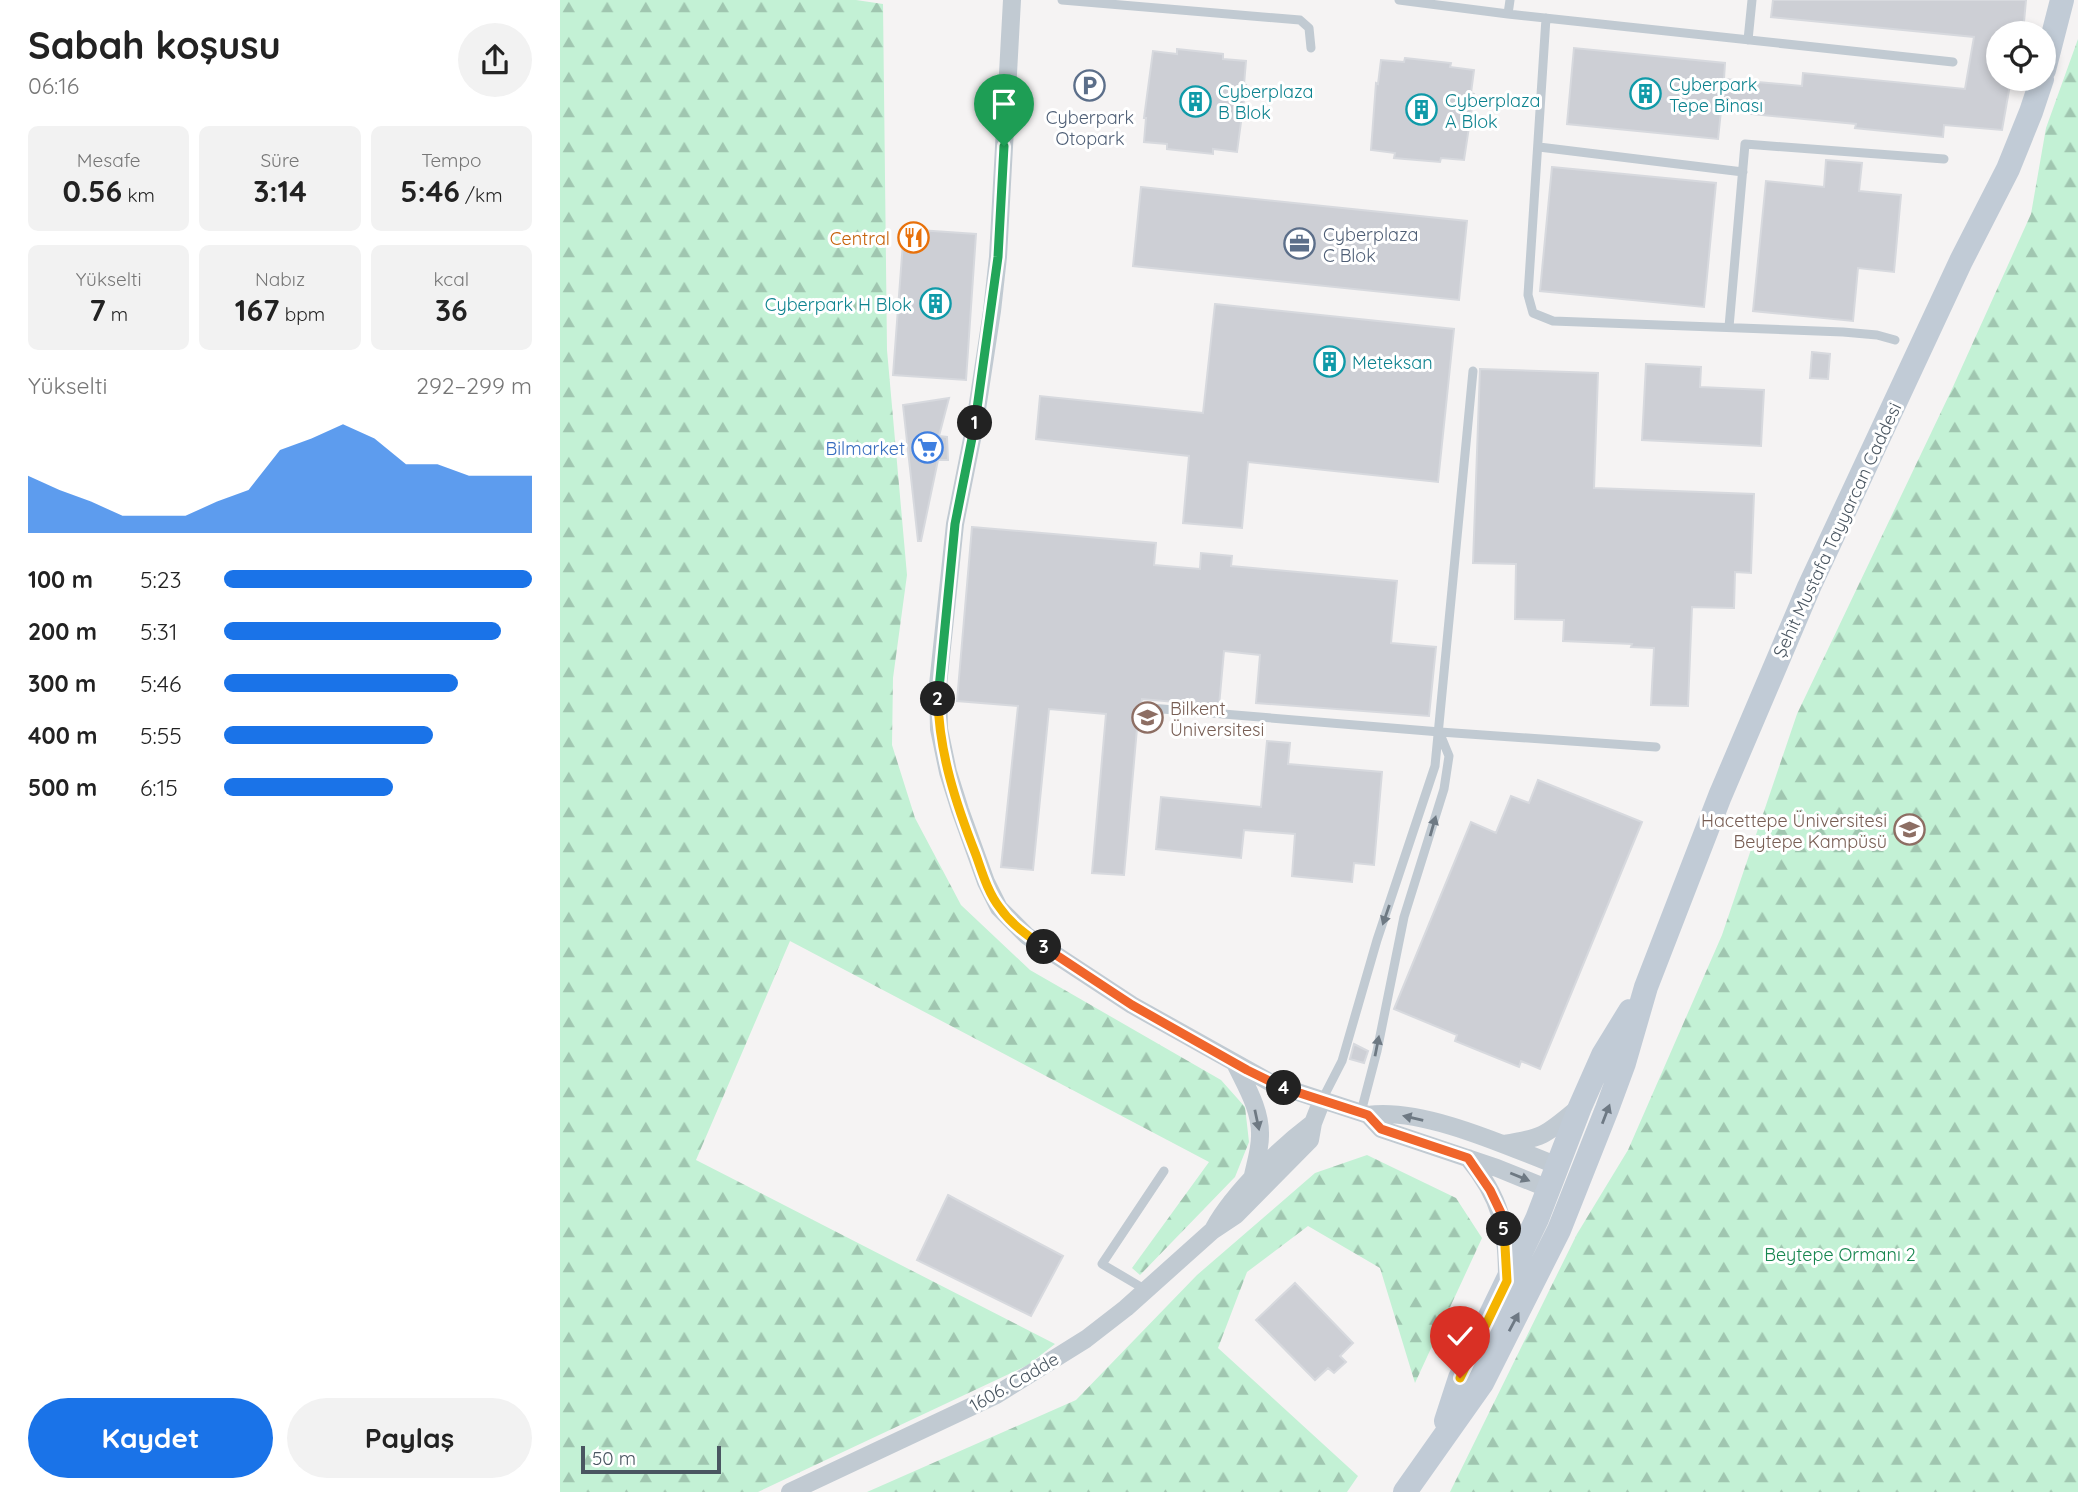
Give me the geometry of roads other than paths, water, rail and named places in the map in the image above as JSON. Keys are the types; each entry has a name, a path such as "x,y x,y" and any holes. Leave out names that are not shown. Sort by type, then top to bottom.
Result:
{"main road":[{"path":"2056,23 2062,0"},
{"name":"Şehit Mustafa Tayyarcan Caddesi","path":"1439,1441 1460,1378 1507,1281 1561,1194 1582,1175 1624,1063 1646,987 1720,796 1809,587 1961,261 2008,169 2038,91"},
{"name":"Şehit Mustafa Tayyarcan Caddesi","path":"1405,1492 1482,1383 1521,1308 1561,1194 1558,1166 1580,1107 1603,1055 1646,987"},
{"path":"1558,1166 1582,1175"}],"street":[{"path":"1012,0 995,284 974,429 955,524 938,685 939,729 948,772 986,882 999,908 1027,936 1132,1005 1273,1084 1364,1114 1381,1129 1468,1158 1561,1194"},
{"path":"1235,1063 1252,1098 1259,1122 1260,1138 1252,1180"},
{"name":"1606. Cadde","path":"790,1492 996,1395 1086,1339 1212,1231 1236,1215 1310,1140 1322,1100"},
{"path":"1502,1144 1539,1138 1580,1107"},
{"path":"1364,1114 1399,1114 1458,1128 1558,1166"},
{"name":"1606. Cadde","path":"1212,1231 1226,1207 1298,1134 1313,1123"},
{"path":"1468,1158 1481,1174 1502,1215 1506,1239 1507,1281"}],"lane":[{"path":"1062,0 1300,20 1309,28 1311,48"},
{"path":"1399,0 1953,62"},
{"path":"1508,14 1510,0"},
{"path":"1748,40 1752,0"},
{"path":"1546,18 1528,295 1533,313 1553,321 1877,335 1895,340"},
{"path":"1729,327 1745,144 1944,159"},
{"path":"1539,148 1743,172"},
{"path":"1322,1100 1342,1061 1377,940 1435,766 1473,371"},
{"path":"1150,708 1656,747"},
{"path":"1364,1114 1404,917 1444,789 1449,756 1440,732"},
{"path":"1146,1290 1102,1264 1164,1171"}],"place":[{"name":"Cyberpark Otopark","path":"1090,86"},
{"name":"Cyberpark Tepe Binası","path":"1646,94"},
{"name":"Cyberplaza B Blok","path":"1195,101"},
{"name":"Cyberplaza A Blok","path":"1422,110"},
{"name":"Central","path":"913,238"},
{"name":"Cyberplaza C Blok","path":"1300,244"},
{"name":"Cyberpark H Blok","path":"935,304"},
{"name":"Meteksan","path":"1329,362"},
{"name":"Bilmarket","path":"928,448"},
{"name":"Bilkent Üniversitesi","path":"1147,718"},
{"name":"Hacettepe Üniversitesi Beytepe Kampüsü","path":"1910,830"}],"park label":[{"name":"Beytepe Ormanı 2","path":"1840,1254"}]}
